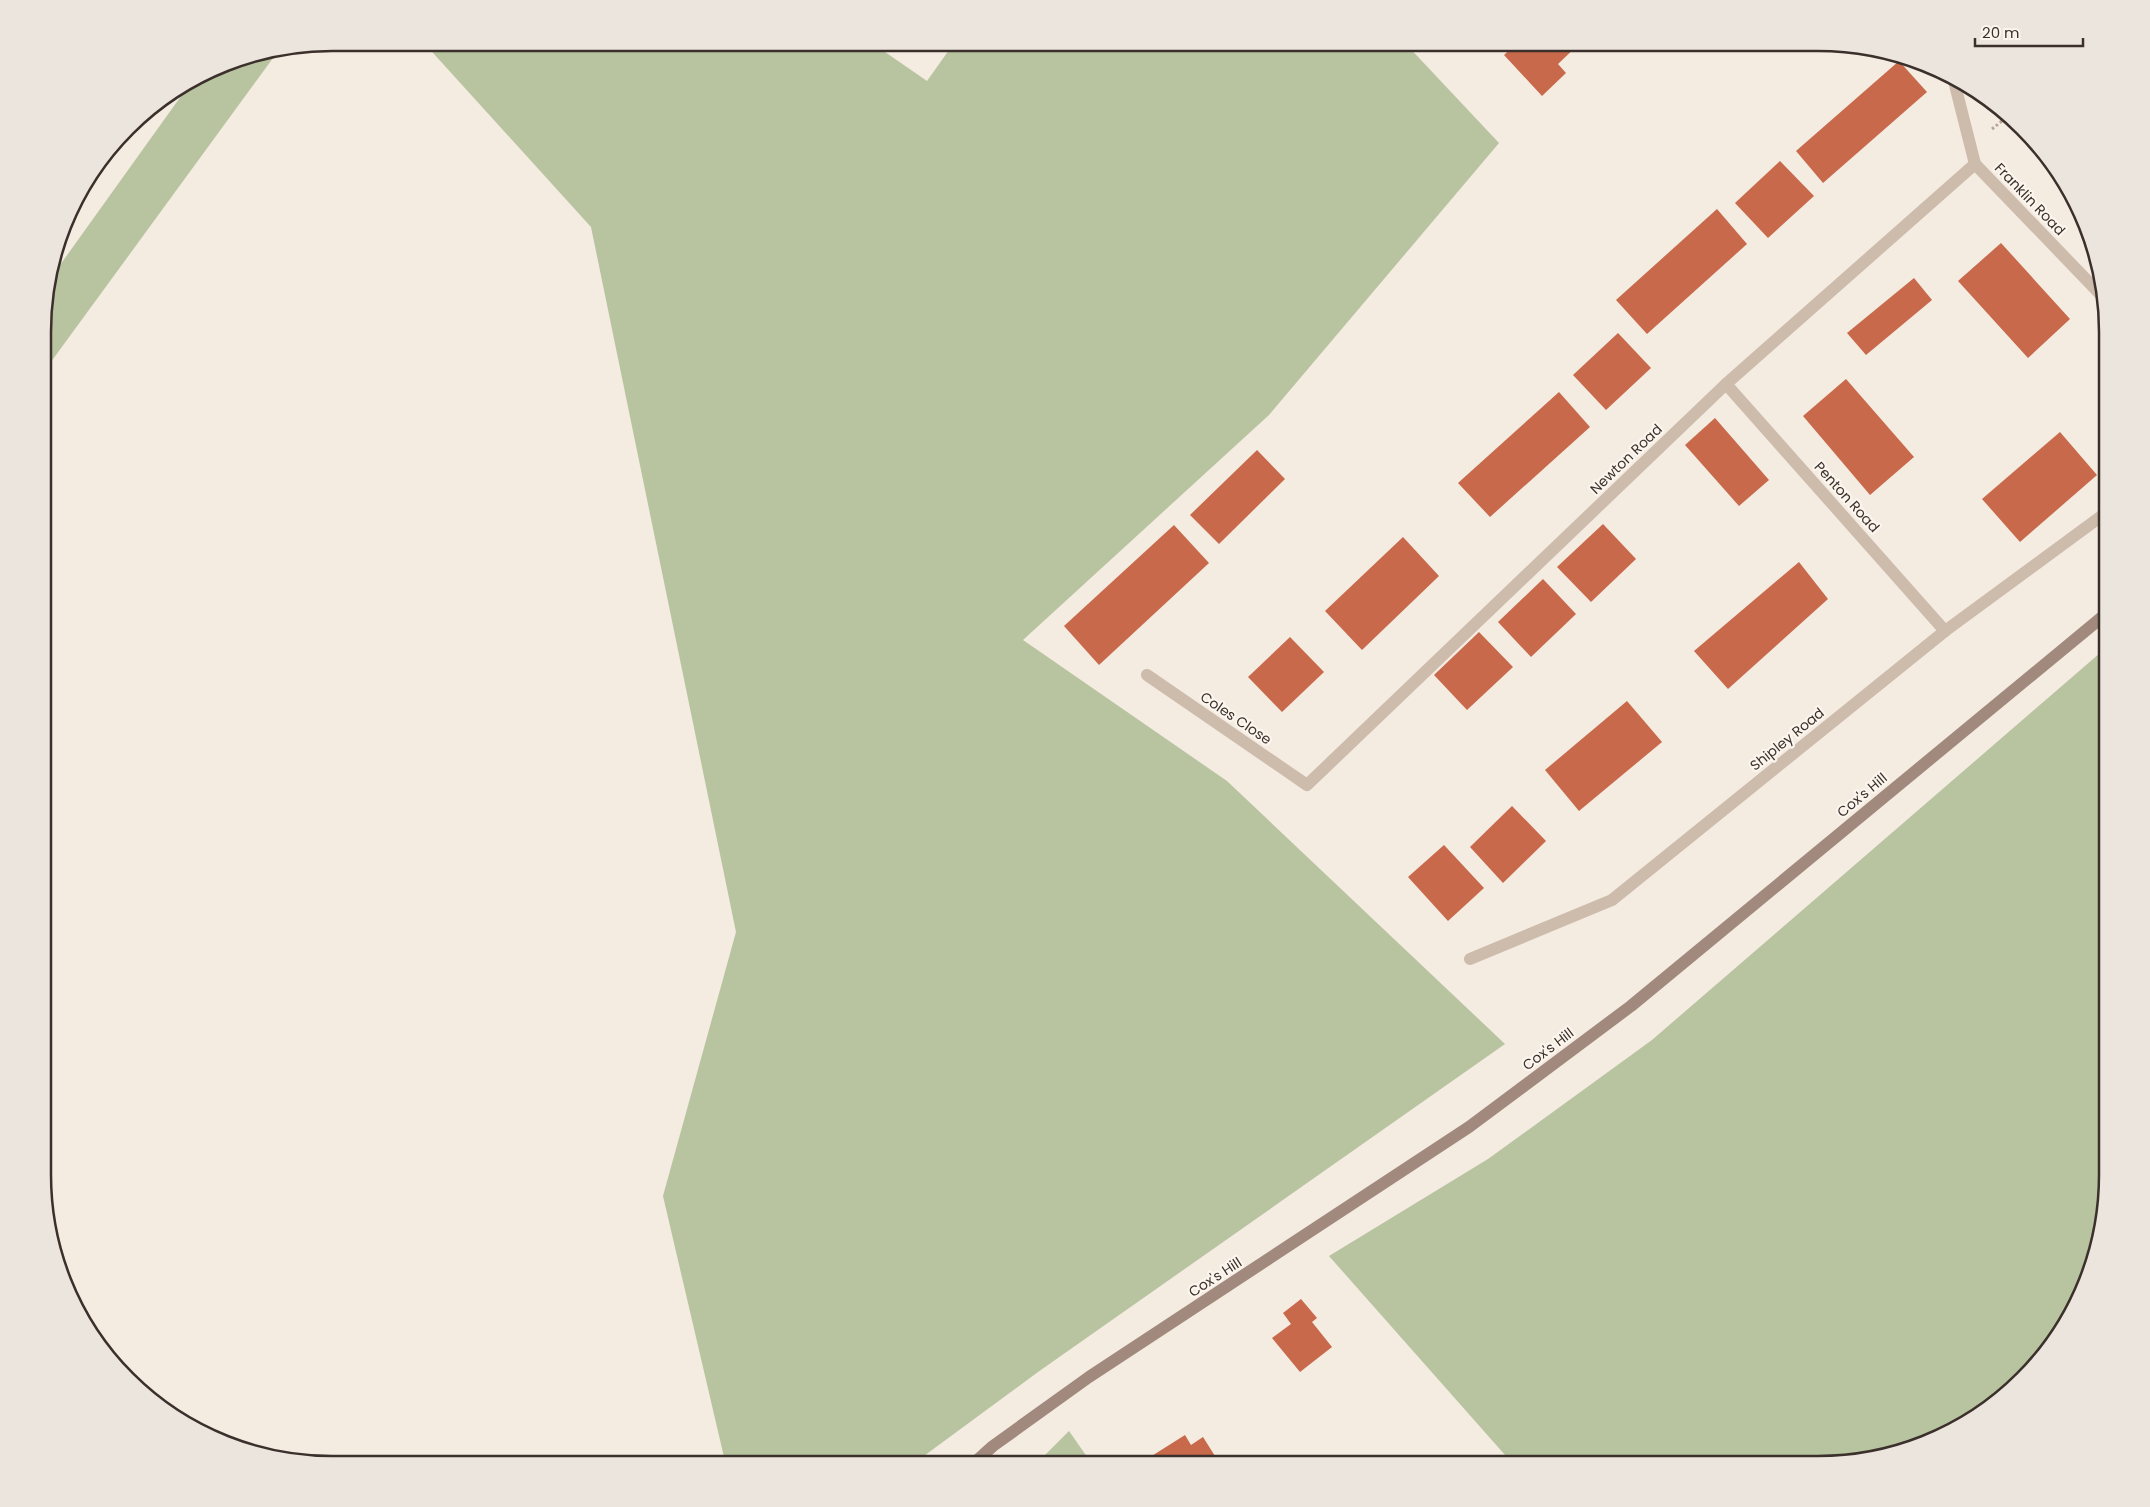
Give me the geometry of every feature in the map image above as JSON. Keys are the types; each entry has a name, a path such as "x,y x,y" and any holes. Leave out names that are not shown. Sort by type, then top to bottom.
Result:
{"main road":[{"name":"Cox's Hill","path":"982,1456 993,1446 1090,1378 1469,1127 1608,1023 2099,620"}],"street":[{"path":"1956,88 1975,164"},
{"name":"Franklin Road","path":"1975,164 2095,289"},
{"name":"Newton Road","path":"1307,785 1726,384 1975,164"},
{"name":"Penton Road","path":"1726,384 1945,631"},
{"name":"Shipley Road","path":"1470,959 1612,900 1945,631 2099,518"},
{"name":"Coles Close","path":"1147,675 1307,785"}],"green space":[{"path":"431,51 884,51 927,81 948,51 1413,51 1499,143 1269,415 1023,640 1227,781 1505,1044 1038,1372 924,1456 724,1456 663,1196 736,932 591,227"},
{"path":"273,58 51,362 52,314 60,266 181,96 208,80 242,66"},
{"path":"2099,654 2099,1175 2096,1212 2084,1265 2070,1299 2041,1346 2003,1386 1989,1398 1942,1427 1908,1441 1855,1453 1818,1456 1506,1456 1329,1256 1488,1159 1652,1040"},
{"path":"1069,1431 1086,1456 1044,1456"}],"building":[{"path":"1508,51 1572,51 1558,64 1566,73 1542,96 1504,55"},
{"path":"1897,63 1902,64 1927,92 1823,183 1796,151"},
{"path":"1780,161 1814,196 1768,238 1735,203"},
{"path":"1717,209 1747,244 1647,334 1616,300"},
{"path":"2001,243 2070,319 2028,358 1958,281"},
{"path":"1914,278 1932,300 1866,355 1847,333"},
{"path":"1618,333 1651,368 1606,410 1573,375"},
{"path":"1846,379 1914,457 1870,495 1803,416"},
{"path":"1559,392 1590,427 1490,517 1458,483"},
{"path":"1715,418 1769,480 1739,506 1685,445"},
{"path":"2060,432 2097,475 2020,542 1982,499"},
{"path":"1257,450 1285,479 1219,544 1190,515"},
{"path":"1603,524 1636,559 1591,602 1557,567"},
{"path":"1174,525 1209,563 1099,665 1064,626"},
{"path":"1403,537 1439,576 1362,650 1325,611"},
{"path":"1799,562 1828,599 1728,689 1694,651"},
{"path":"1543,579 1576,614 1531,657 1498,622"},
{"path":"1479,632 1513,667 1467,710 1434,675"},
{"path":"1290,637 1324,672 1282,712 1248,677"},
{"path":"1627,701 1662,742 1579,811 1545,770"},
{"path":"1512,806 1546,841 1503,883 1470,847"},
{"path":"1444,845 1484,888 1448,921 1408,877"},
{"path":"1301,1299 1317,1318 1312,1322 1332,1347 1300,1372 1272,1338 1291,1324 1283,1313"},
{"path":"1185,1435 1191,1445 1203,1437 1215,1456 1152,1456"}]}
